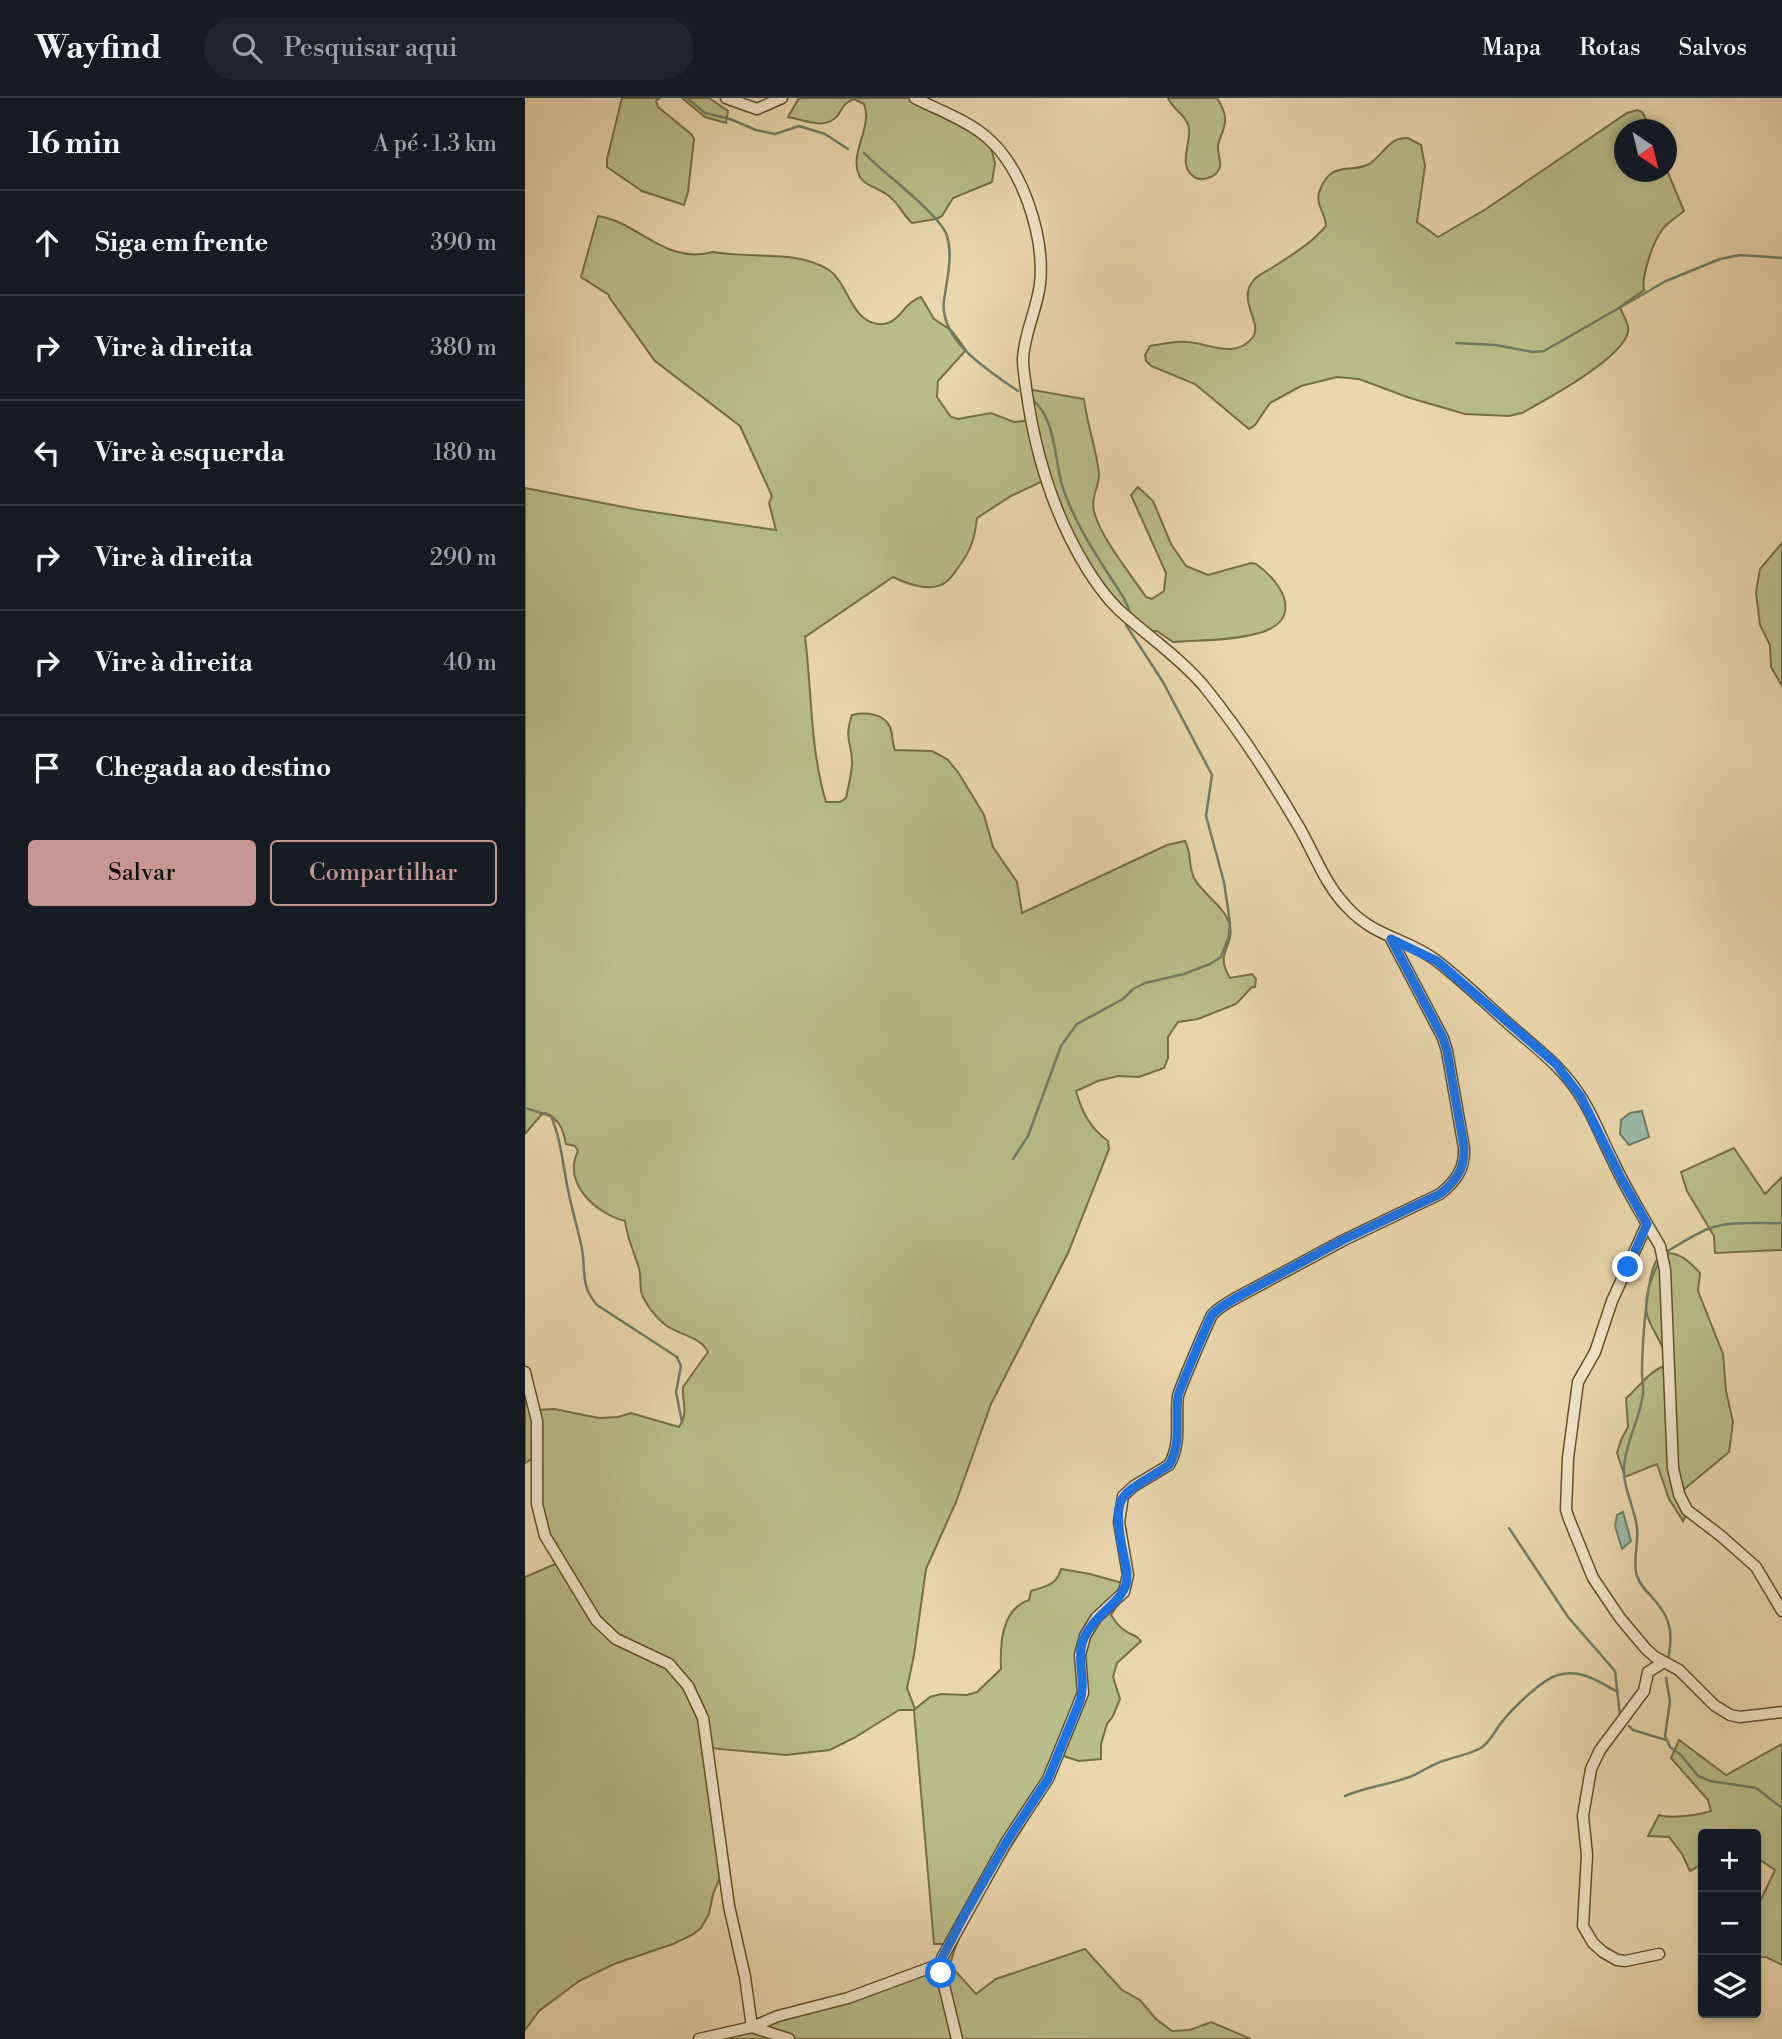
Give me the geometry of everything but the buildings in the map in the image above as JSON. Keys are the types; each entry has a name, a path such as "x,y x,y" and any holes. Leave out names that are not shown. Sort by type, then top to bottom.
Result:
{"street":[{"path":"726,98 757,109 782,98"},
{"path":"915,98 974,127 996,146 1021,184 1037,239 1041,273 1023,360 1028,399 1036,440 1052,494 1077,551 1115,606 1201,683 1288,808 1339,899 1363,923 1437,961 1556,1064 1581,1097 1621,1178 1660,1246 1665,1270 1673,1468 1678,1494 1691,1516 1721,1536 1756,1567 1782,1611"},
{"path":"699,2039 752,2027 778,2016 871,1991 940,1964 1007,1841 1048,1779 1083,1693 1080,1655 1085,1636 1100,1614 1120,1597 1127,1581 1119,1522 1120,1502 1128,1490 1169,1465 1172,1459 1177,1443 1178,1395 1208,1322 1218,1309 1234,1299 1343,1240 1440,1194 1454,1183 1461,1172 1465,1159 1464,1147 1447,1051 1443,1038 1391,939"},
{"path":"1647,1224 1612,1301 1595,1352 1578,1382 1568,1458 1566,1510 1593,1578 1639,1642 1655,1657 1679,1670 1714,1705 1730,1715 1782,1712"},
{"path":"525,1372 537,1421 537,1504 545,1536 596,1620 616,1639 669,1664 681,1676 700,1710 729,1906 745,1976 752,2027"},
{"path":"1660,1954 1617,1960 1603,1952 1586,1934 1583,1917 1587,1855 1582,1826 1593,1763 1644,1691 1648,1672 1664,1662"},
{"path":"940,1964 957,2039"},
{"path":"752,2027 789,2039"}],"green space":[{"path":"622,98 660,98 656,101 658,107 694,139 684,205 642,191 607,167"},
{"path":"682,98 709,98 728,111 726,123 705,117"},
{"path":"799,98 924,98 990,144 995,163 992,182 953,198 942,216 912,223 890,197 867,184 859,175 857,158 866,122 864,104 854,99 846,103 833,120 815,123 788,117"},
{"path":"1168,98 1217,98 1220,103 1225,122 1218,145 1220,166 1213,176 1196,178 1186,166 1188,124"},
{"path":"1638,110 1646,119 1618,119"},
{"path":"1614,122 1614,182 1672,182 1684,211 1659,235 1646,268 1644,290 1620,307 1628,329 1623,343 1598,366 1522,413 1509,416 1465,414 1359,379 1337,377 1301,386 1270,403 1255,425 1249,429 1195,384 1151,366 1146,361 1145,355 1150,346 1187,342 1230,349 1246,344 1255,331 1248,296 1253,281 1300,249 1326,226 1318,200 1324,181 1335,171 1369,164 1396,140 1408,138 1421,145 1425,166 1417,222 1438,237 1486,209"},
{"path":"598,216 613,220 680,253 713,252 788,257 816,263 835,276 862,316 878,324 885,324 896,318 909,304 921,297 934,319 951,330 966,350 938,381 937,397 951,417 958,419 991,413 1014,422 1033,420 1027,389 1084,399 1099,473 1093,509 1111,546 1146,597 1152,599 1164,591 1166,573 1131,495 1138,487 1153,501 1171,544 1186,566 1208,575 1256,564 1282,592 1285,613 1280,621 1270,629 1255,634 1173,642 1157,631 1144,631 1095,581 1047,479 1011,496 977,518 970,549 946,582 927,587 912,585 893,577 805,637 814,741 826,802 840,802 846,798 852,765 849,724 852,715 868,714 879,716 887,722 895,750 932,751 947,759 958,772 984,815 993,847 1017,882 1022,913 1167,845 1185,841 1194,878 1228,919 1230,933 1224,962 1230,978 1252,974 1256,979 1255,987 1236,1004 1198,1019 1178,1022 1168,1037 1168,1058 1164,1068 1139,1077 1118,1076 1098,1081 1076,1091 1087,1119 1108,1141 1109,1149 1068,1253 991,1404 956,1502 926,1569 907,1688 915,1709 930,1697 977,1692 1001,1669 1004,1629 1013,1611 1029,1600 1031,1591 1053,1582 1061,1569 1130,1585 1111,1615 1122,1629 1141,1641 1117,1663 1113,1677 1120,1699 1107,1724 1101,1744 1101,1759 1079,1761 1060,1755 1025,1823 962,1930 950,1965 976,1994 996,1979 1085,1949 1122,1990 1140,2000 1156,2019 1172,2031 1190,2030 1211,2022 1251,2039 723,2039 935,1962 944,1944 934,1944 914,1710 899,1710 830,1750 786,1755 710,1748 722,1873 713,1894 709,1914 701,1928 673,1944 614,1964 579,1981 539,2011 525,2030 525,1577 560,1562 552,1550 532,1459 525,1463 525,1378 538,1410 554,1409 599,1418 631,1413 679,1427 684,1412 683,1387 708,1352 700,1343 667,1326 648,1306 641,1291 639,1268 625,1221 604,1212 585,1196 578,1186 574,1163 578,1151 575,1146 566,1144 557,1122 545,1113 525,1134 525,488 639,510 776,530 769,503 772,496 740,426 655,361 609,295 581,277"},
{"path":"1782,543 1782,686 1771,667 1770,645 1760,625 1756,592 1760,569"},
{"path":"1734,1148 1765,1194 1782,1177 1782,1250 1715,1253 1714,1236 1687,1191 1681,1172"},
{"path":"1663,1253 1684,1258 1700,1273 1698,1291 1723,1354 1726,1391 1733,1422 1729,1452 1682,1491 1687,1513 1683,1521 1669,1499 1657,1464 1625,1477 1617,1453 1628,1427 1626,1398 1650,1375 1667,1365 1664,1351 1646,1310 1649,1285"},
{"path":"1679,1740 1726,1775 1782,1744 1782,1965 1761,1957 1761,1899 1775,1870 1761,1860 1761,1829 1698,1829 1698,1866 1690,1871 1682,1854 1669,1837 1648,1836 1659,1815 1685,1816 1711,1811 1708,1800 1671,1758"}],"shaded area":[{"path":"1642,1111 1649,1137 1629,1145 1620,1134 1621,1120 1630,1113"},
{"path":"1623,1512 1631,1541 1622,1549 1615,1526 1617,1515"}],"waterway":[{"path":"687,98 705,113 730,119 756,130 775,134 799,126 825,134 848,149"},
{"path":"864,153 934,216 942,227 947,236 949,252 944,300 949,329 968,353 1018,391"},
{"path":"1456,343 1544,351 1666,281 1720,259 1740,255 1782,258"},
{"path":"1032,399 1040,407 1050,428 1062,485 1070,508 1129,609"},
{"path":"1013,1159 1028,1136 1061,1046 1077,1024 1123,999 1133,989 1145,983 1184,974 1210,964 1221,957 1229,936 1230,923 1224,882 1206,816 1212,775 1163,682 1126,625"},
{"path":"525,1108 551,1116 582,1249 588,1291 597,1305 677,1357 681,1366 676,1392 682,1422"},
{"path":"1668,1251 1698,1233 1717,1226 1735,1223 1782,1223"},
{"path":"1658,1259 1650,1279 1645,1313 1643,1394 1627,1448 1624,1474 1637,1528 1635,1558 1638,1579 1667,1619 1670,1634 1668,1660"},
{"path":"1509,1528 1568,1617 1615,1671 1620,1715"},
{"path":"1345,1796 1404,1779 1437,1763 1481,1748 1519,1703 1543,1683 1558,1675 1582,1675 1618,1692"},
{"path":"1666,1678 1670,1701 1665,1736 1670,1747 1681,1755 1698,1776 1710,1781 1756,1788 1782,1808"},
{"path":"1629,1726 1633,1730 1666,1740"}],"route":[{"path":"941,1973 942,1958 1007,1841 1041,1792 1074,1716 1083,1693 1081,1646 1090,1626 1120,1597 1127,1581 1119,1522 1120,1502 1128,1490 1169,1465 1172,1459 1177,1443 1178,1395 1208,1322 1218,1309 1234,1299 1343,1240 1440,1194 1454,1183 1461,1172 1465,1159 1464,1147 1447,1051 1443,1038 1391,939 1437,961 1556,1064 1581,1097 1647,1224 1628,1267"}]}
